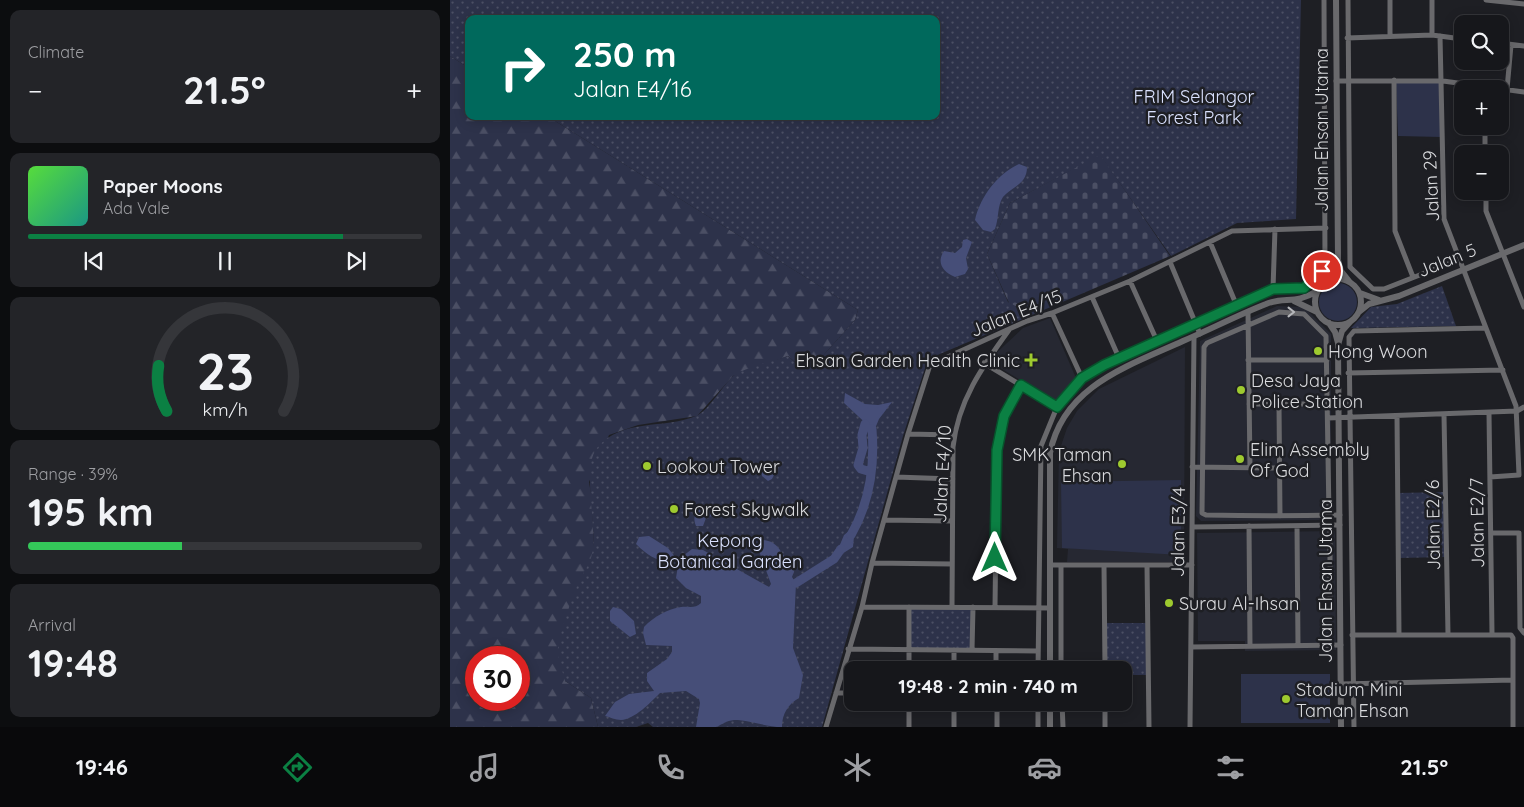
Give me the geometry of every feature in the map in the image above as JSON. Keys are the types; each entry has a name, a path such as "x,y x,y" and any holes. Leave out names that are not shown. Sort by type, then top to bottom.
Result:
{"street":[{"path":"1038,661 1040,451 1057,407 1082,378 1119,358 1273,289 1304,288 1322,271 1327,263 1324,0"},
{"name":"Jalan Ehsan Utama","path":"1336,0 1338,260 1341,271 1349,281"},
{"path":"1348,0 1350,267 1373,289 1384,289 1458,260"},
{"path":"1390,0 1390,36"},
{"path":"1432,0 1432,35"},
{"path":"1486,0 1524,4"},
{"path":"1347,38 1432,35 1454,38"},
{"name":"Jalan 29","path":"1440,36 1444,219 1517,411"},
{"path":"1509,44 1524,46"},
{"path":"1508,80 1512,45"},
{"path":"1336,81 1394,80 1454,83"},
{"path":"1394,80 1395,231 1413,277"},
{"path":"1509,89 1524,92"},
{"path":"1326,169 1336,169"},
{"path":"1486,200 1486,211 1524,307"},
{"name":"Jalan E4/15","path":"826,727 862,607 872,563 908,434 930,365 1011,328 1130,281 1236,230 1326,228"},
{"path":"1273,289 1275,229"},
{"path":"1210,242 1236,304"},
{"name":"Jalan 5","path":"1359,312 1366,306 1399,296 1524,245"},
{"name":"Jalan Ehsan Utama","path":"1329,280 1338,260"},
{"name":"Jalan E3/4","path":"1170,262 1197,323 1192,467 1190,727"},
{"path":"1050,661 1050,453 1054,438 1068,412 1082,394 1098,381 1197,335 1272,302 1294,301 1317,291 1329,280 1337,278 1349,281 1360,292 1381,300"},
{"path":"1130,281 1157,341"},
{"path":"1317,291 1315,300 1317,312"},
{"path":"1294,301 1317,312 1328,322 1339,325 1350,322 1359,312 1360,292"},
{"path":"1092,297 1119,358"},
{"path":"1329,515 1326,336 1304,314 1278,312 1207,343 1204,347 1202,513 1206,516 1340,515"},
{"path":"1052,313 1082,378"},
{"path":"1248,313 1250,468"},
{"name":"Jalan Ehsan Utama","path":"1328,322 1334,329 1338,344 1341,727"},
{"name":"Jalan Ehsan Utama","path":"1338,344 1342,331 1350,322"},
{"name":"Jalan E4/10","path":"952,607 954,435 965,398 984,363 1011,328"},
{"path":"1354,726 1348,372 1350,334 1354,332 1486,328"},
{"path":"1248,360 1327,360"},
{"path":"984,363 1057,407"},
{"path":"1348,372 1503,370"},
{"path":"995,607 997,450 1004,416 1021,385"},
{"path":"1249,404 1327,404"},
{"path":"1279,404 1280,516"},
{"path":"1328,418 1489,413 1517,411 1524,407"},
{"path":"1517,411 1524,418"},
{"path":"1490,477 1522,477 1517,411"},
{"name":"Jalan E2/7","path":"1489,413 1492,633"},
{"name":"Jalan E2/6","path":"1444,415 1448,634"},
{"path":"1397,416 1399,634"},
{"path":"908,434 954,435"},
{"path":"1040,451 1050,453"},
{"path":"1192,467 1279,468"},
{"path":"896,477 953,479"},
{"path":"884,520 952,521"},
{"path":"1330,525 1330,605"},
{"path":"1192,527 1340,525"},
{"path":"1249,526 1250,646"},
{"path":"1297,526 1298,646"},
{"path":"1491,533 1521,535 1522,582 1520,628 1524,633"},
{"path":"872,563 952,564"},
{"path":"1050,565 1192,566"},
{"path":"1061,565 1061,661"},
{"path":"1104,565 1105,661"},
{"path":"1147,565 1149,727"},
{"path":"862,607 1050,608"},
{"path":"909,607 909,661"},
{"path":"972,650 973,607"},
{"path":"1352,635 1492,633 1510,635 1513,638 1513,727"},
{"path":"1191,647 1341,645"},
{"path":"848,649 1038,651"},
{"path":"954,650 954,661"},
{"path":"996,651 996,661"},
{"path":"1341,684 1513,680"},
{"path":"836,693 844,693"},
{"path":"909,711 909,727"},
{"path":"954,711 954,727"},
{"path":"997,711 997,727"},
{"path":"1038,711 1038,727"},
{"path":"1050,711 1050,727"},
{"path":"1062,711 1063,727"},
{"path":"1105,711 1105,727"}],"shaded area":[{"path":"1019,164 1027,167 1025,178 1003,197 995,229 991,232 983,230 975,220 981,203 997,180 1004,173"},
{"path":"967,239 972,242 966,258 968,269 965,274 955,277 947,273 942,267 942,255 944,251 955,253 962,247 963,240"},
{"path":"1277,306 1304,307 1331,334 1331,520 1201,521 1196,516 1200,341"},
{"name":"Ehsan Garden Health Clinic","path":"1050,318 1076,378 1059,398 1053,400 994,364 992,357 1023,328"},
{"name":"SMK Taman Ehsan","path":"1185,347 1184,558 1180,562 1067,562 1068,549 1057,548 1059,452 1067,428 1077,411 1099,389"},
{"path":"845,393 865,404 878,405 892,402 879,419 874,431 844,403"},
{"path":"763,468 776,471 772,479 768,481 762,476 761,471"},
{"path":"700,508 708,508 715,515 706,518 703,526 696,526 695,516"},
{"path":"855,526 853,547 834,559 844,535"},
{"path":"1335,531 1336,650 1245,651 1245,641 1198,641 1197,533"},
{"path":"649,536 668,548 676,558 674,561 653,557 636,544 639,537"},
{"path":"761,540 773,543 795,569 792,577 796,583 793,648 803,675 799,698 786,710 782,727 734,720 716,727 696,727 699,699 686,691 660,693 642,710 626,719 619,720 605,716 615,702 629,694 654,691 647,681 647,673 667,659 672,652 672,646 646,645 643,633 644,627 656,617 666,612 681,607 694,607 701,603 701,596 686,588 676,578 679,559 692,549 703,550 769,587 771,584 759,551"},
{"path":"613,607 621,609 634,621 636,634 630,637 610,621 610,611"}],"green space":[{"path":"450,0 1301,0 1296,219 1237,223 1171,256 1100,155 1010,203 987,254 1008,302 1032,315 928,359 903,436 822,727 653,727 648,723 636,727 598,727 591,698 565,681 558,652 561,634 572,599 592,553 590,468 597,448 607,438 631,428 670,423 700,414 710,405 732,377 751,368 788,356 802,369 811,369 855,320 858,310 553,120 940,120 940,15 465,15 465,65 450,56"},
{"path":"450,56 465,65 465,120 553,120 858,310 855,320 811,369 803,369 788,356 733,376 697,416 638,425 609,435 589,482 592,500 594,550 565,681 591,698 598,727 450,727"},
{"path":"1396,82 1440,82 1441,137 1398,136"},
{"path":"1100,154 1170,256 1032,315 1009,303 987,254 1010,203"},
{"path":"1338,283 1351,289 1357,302 1351,315 1338,321 1325,315 1319,302 1325,289"},
{"path":"1442,286 1456,326 1351,328 1371,307 1397,304"},
{"path":"1181,480 1181,555 1062,548 1061,482"},
{"path":"1446,492 1447,557 1398,558 1398,493"},
{"path":"909,607 973,607 972,650 909,650"},
{"path":"1104,623 1147,623 1148,675 1132,675 1132,661 1105,661"},
{"name":"Stadium Mini Taman Ehsan","path":"1241,674 1330,674 1330,723 1241,723"}],"waterway":[{"path":"865,424 862,435 863,448 858,465 861,469 871,472"},
{"path":"851,535 863,510 870,484 873,457 872,429"},
{"path":"796,583 834,559 841,549"}],"place":[{"name":"Hong Woon","path":"1318,351"},
{"name":"Ehsan Garden Health Clinic","path":"1031,360"},
{"name":"Desa Jaya Police Station","path":"1241,390"},
{"name":"Elim Assembly Of God","path":"1240,459"},
{"name":"SMK Taman Ehsan","path":"1122,464"},
{"name":"Lookout Tower","path":"647,466"},
{"name":"Forest Skywalk","path":"674,509"},
{"name":"Surau Al-Ihsan","path":"1169,603"},
{"name":"Stadium Mini Taman Ehsan","path":"1286,699"}],"route":[{"path":"995,558 997,450 1004,416 1021,385 1057,407 1088,373 1236,304 1273,289 1302,289 1322,271"}],"park label":[{"name":"FRIM Selangor Forest Park","path":"1194,106"},
{"name":"Kepong Botanical Garden","path":"730,550"}]}
